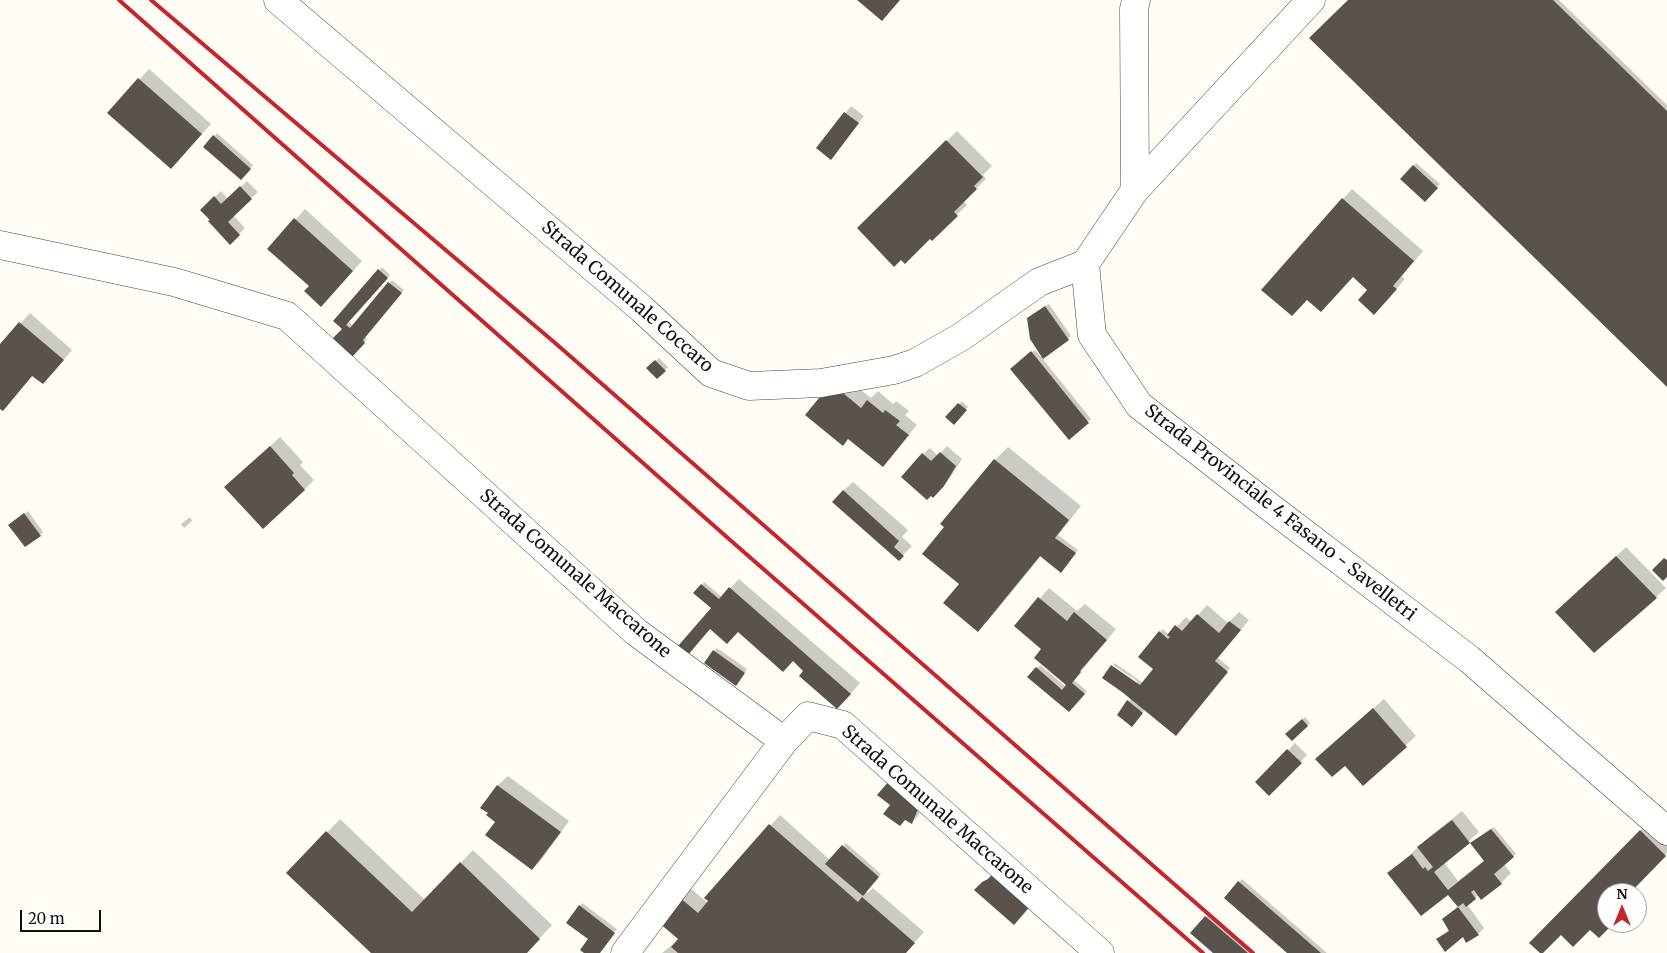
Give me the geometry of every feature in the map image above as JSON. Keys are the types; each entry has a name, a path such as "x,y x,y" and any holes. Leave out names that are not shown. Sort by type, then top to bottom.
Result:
{"street":[{"name":"Strada Comunale Coccaro","path":"278,0 634,302 711,372 749,386 821,383 894,370 916,363 961,337 1039,282 1085,264"},
{"path":"1135,190 1134,9 1136,0"},
{"path":"1085,264 1135,190 1311,0"},
{"name":"Strada Comunale Maccarone","path":"0,245 174,282 286,316 636,632 784,741 808,716 843,725 1100,953"},
{"name":"Strada Provinciale 4 Fasano - Savelletri","path":"1085,264 1092,335 1139,405 1269,507 1469,659 1667,831"},
{"path":"624,953 784,741"}],"building":[{"path":"857,0 900,0 882,21"},
{"path":"1348,0 1553,0 1667,111 1667,387 1309,38"},
{"path":"138,78 202,134 171,169 107,113"},
{"path":"844,112 859,123 831,160 816,148"},
{"path":"213,135 251,169 241,180 203,147"},
{"path":"946,140 983,177 974,186 977,189 954,212 958,216 932,241 930,239 905,264 901,260 894,267 857,228"},
{"path":"1413,165 1438,188 1425,202 1400,179"},
{"path":"240,186 252,199 228,222 240,235 230,245 200,210 214,196 221,204"},
{"path":"1342,198 1414,261 1393,286 1397,289 1374,315 1358,300 1367,290 1353,277 1321,312 1307,300 1292,316 1261,290"},
{"path":"294,218 353,271 321,307 304,291 309,286 267,249"},
{"path":"378,269 388,278 346,325 350,328 388,282 402,293 363,340 365,343 352,357 333,338 342,329 333,321"},
{"path":"1045,306 1069,340 1043,359 1030,339 1027,318"},
{"path":"19,322 64,360 43,384 32,376 3,411 0,409 0,344"},
{"path":"1031,351 1089,423 1069,440 1010,369"},
{"path":"655,360 666,371 657,379 646,368"},
{"path":"843,393 861,408 867,400 883,413 885,410 900,421 896,425 909,435 883,467 848,439 843,446 805,415 819,398"},
{"path":"958,403 967,410 954,425 945,417"},
{"path":"270,446 294,473 292,475 305,490 263,529 224,487"},
{"path":"940,452 956,466 944,486 933,498 931,496 927,500 901,477 922,453 931,461"},
{"path":"994,459 1069,520 1055,538 1076,553 1061,573 1040,556 978,632 943,603 959,584 922,554 944,527 940,524"},
{"path":"843,490 899,541 894,547 904,556 899,561 832,502"},
{"path":"24,513 41,536 25,547 8,525"},
{"path":"1616,556 1657,598 1594,653 1555,612"},
{"path":"1664,558 1667,560 1667,577 1663,581 1652,570"},
{"path":"701,584 719,599 729,587 851,694 837,709 799,676 803,671 793,661 783,672 738,632 727,644 710,629 688,655 678,646 711,608 693,593"},
{"path":"1038,597 1067,621 1074,612 1107,640 1072,683 1085,694 1069,712 1027,677 1036,667 1062,690 1066,685 1034,658 1041,649 1014,626"},
{"path":"1197,614 1219,633 1229,621 1241,630 1215,661 1228,672 1176,736 1102,678 1111,665 1140,685 1153,669 1138,657 1159,631 1168,639 1170,637 1167,635 1175,625 1182,631"},
{"path":"713,650 745,673 736,686 704,663"},
{"path":"1127,700 1143,713 1132,727 1117,715"},
{"path":"1373,708 1407,747 1363,786 1345,766 1332,777 1315,759"},
{"path":"1302,719 1308,726 1292,741 1285,734"},
{"path":"1287,749 1302,763 1269,796 1255,782"},
{"path":"889,781 920,804 912,824 905,820 900,826 883,814 890,805 877,795"},
{"path":"497,785 561,832 532,870 485,835 495,822 486,815 488,813 480,808"},
{"path":"1452,820 1470,843 1491,829 1514,857 1494,874 1502,884 1481,900 1474,890 1471,892 1476,899 1466,907 1463,903 1458,907 1448,895 1421,916 1387,873 1412,854 1423,869 1425,867 1428,871 1433,867 1417,847","holes":["1470,843 1484,861 1448,890 1434,872"]},
{"path":"769,824 858,902 862,897 915,943 906,953 678,953 671,947 678,939 658,922 679,897 698,913 708,901 704,898"},
{"path":"1640,830 1666,856 1640,883 1597,883 1597,933 1604,933 1599,938 1590,930 1573,947 1561,935 1543,953 1540,953 1529,943"},
{"path":"326,831 412,912 460,862 540,939 527,953 371,953 286,873"},
{"path":"842,845 879,877 863,896 825,864"},
{"path":"995,871 1033,903 1014,925 974,890"},
{"path":"1238,881 1321,953 1287,953 1224,898"},
{"path":"579,905 615,933 600,953 584,953 580,950 588,939 566,923"},
{"path":"1458,907 1479,935 1466,943 1463,937 1445,952 1436,939 1449,931 1442,919"},
{"path":"1205,916 1248,953 1213,953 1190,933"}],"railway":[{"path":"119,0 729,539 1203,953"},
{"path":"151,0 554,342 1253,953"}]}
